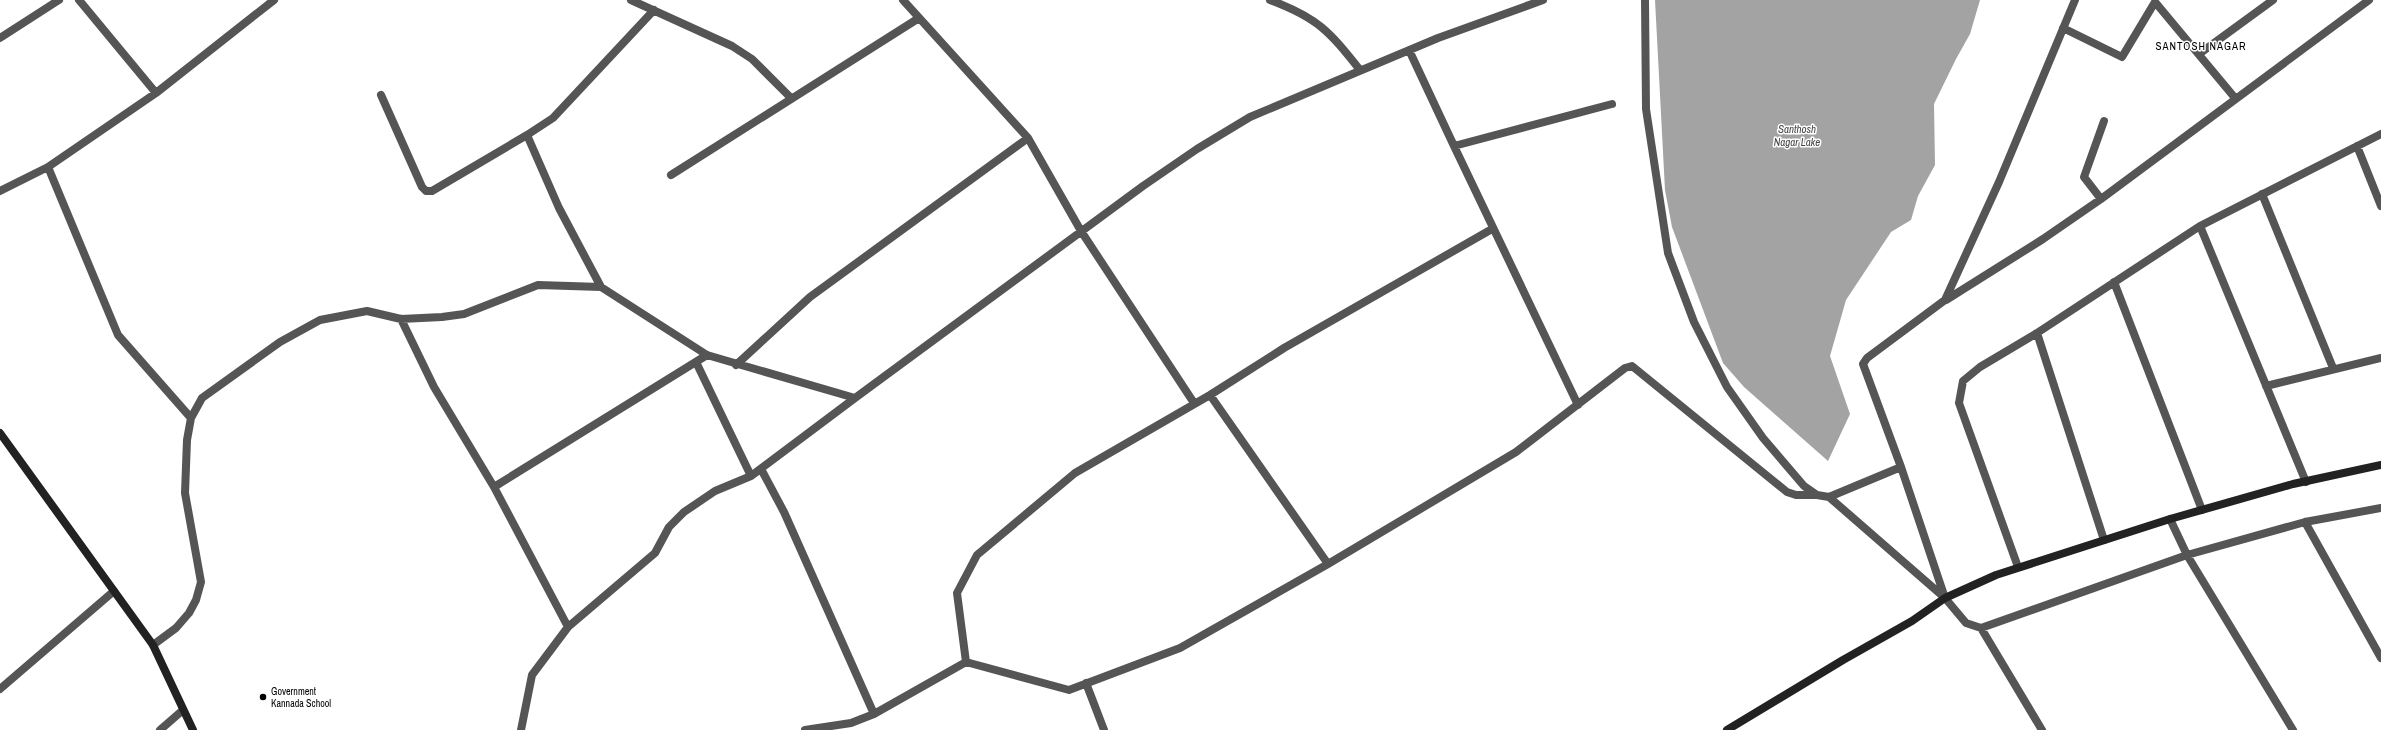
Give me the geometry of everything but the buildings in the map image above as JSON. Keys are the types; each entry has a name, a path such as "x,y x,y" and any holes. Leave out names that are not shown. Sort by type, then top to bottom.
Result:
{"street":[{"path":"0,38 59,0"},
{"path":"79,0 156,93"},
{"path":"0,191 48,167 156,93 274,0"},
{"path":"631,0 732,46 752,59 791,98"},
{"path":"903,0 1028,138 1081,231 1194,403"},
{"path":"1270,0 1306,15 1321,25 1360,70"},
{"path":"521,730 532,676 568,627 655,553 670,527 684,512 715,491 751,476 1081,231 1198,149 1250,117 1409,50 1542,0"},
{"path":"1645,0 1646,109 1668,253 1694,322 1727,387 1763,438 1804,486 1817,495"},
{"path":"1945,300 1999,182 2075,0"},
{"path":"2199,54 2273,0"},
{"path":"1945,598 1901,467 1863,364 1867,358 1945,300 2043,240 2101,200 2369,0"},
{"path":"2063,28 2122,57 2155,2 2236,98"},
{"path":"381,95 422,187 426,191 432,191 553,118 654,10"},
{"path":"671,175 919,18"},
{"path":"1409,50 1492,229 1578,404"},
{"path":"1454,146 1612,104"},
{"path":"2101,200 2084,177 2104,121"},
{"path":"2018,568 1959,403 1963,381 1980,366 2037,333 2200,226 2381,134"},
{"path":"527,135 558,208 601,288 707,355 855,398"},
{"path":"736,364 810,297 1028,138"},
{"path":"2357,146 2381,206"},
{"path":"48,167 118,336 191,418"},
{"path":"2262,194 2333,368"},
{"path":"2200,226 2306,482"},
{"path":"966,662 957,593 977,555 1076,473 1210,395 1284,348 1492,229"},
{"path":"2114,282 2202,510"},
{"path":"153,645 176,628 189,613 196,600 200,582 185,493 186,440 191,418 202,398 280,342 320,320 367,311 401,319 442,317 464,314 538,286 601,288"},
{"path":"401,319 434,387 494,487 568,627"},
{"path":"2037,333 2104,540"},
{"path":"494,487 707,355"},
{"path":"2266,386 2333,368 2381,358"},
{"path":"696,362 751,476"},
{"path":"805,730 853,727 966,662 1069,690 1180,648 1328,564 1516,452 1625,368 1632,366 1787,492 1796,495 1817,495 1829,497 1945,598 1966,623 1980,628 2042,730"},
{"path":"1210,395 1328,564"},
{"path":"0,433 153,645 193,730"},
{"path":"1727,730 1842,660 1912,621 1945,598 1996,575 2170,519 2306,482 2381,465"},
{"path":"1829,497 1901,467"},
{"path":"760,469 784,512 874,714"},
{"path":"1980,628 2187,555 2305,522 2381,508"},
{"path":"2170,519 2187,555 2293,730"},
{"path":"2305,522 2381,658"},
{"path":"0,689 114,591"},
{"path":"1086,683 1104,730"},
{"path":"160,730 183,710"}],"water":[{"name":"Santhosh Nagar Lake","path":"1655,0 1980,0 1970,34 1934,104 1935,165 1918,196 1911,220 1891,232 1846,300 1830,356 1850,414 1828,461 1744,387 1723,363 1672,227 1665,190"}],"place":[{"name":"Government Kannada School","path":"263,697"}],"district":[{"name":"SANTOSH NAGAR","path":"2201,46"}]}
